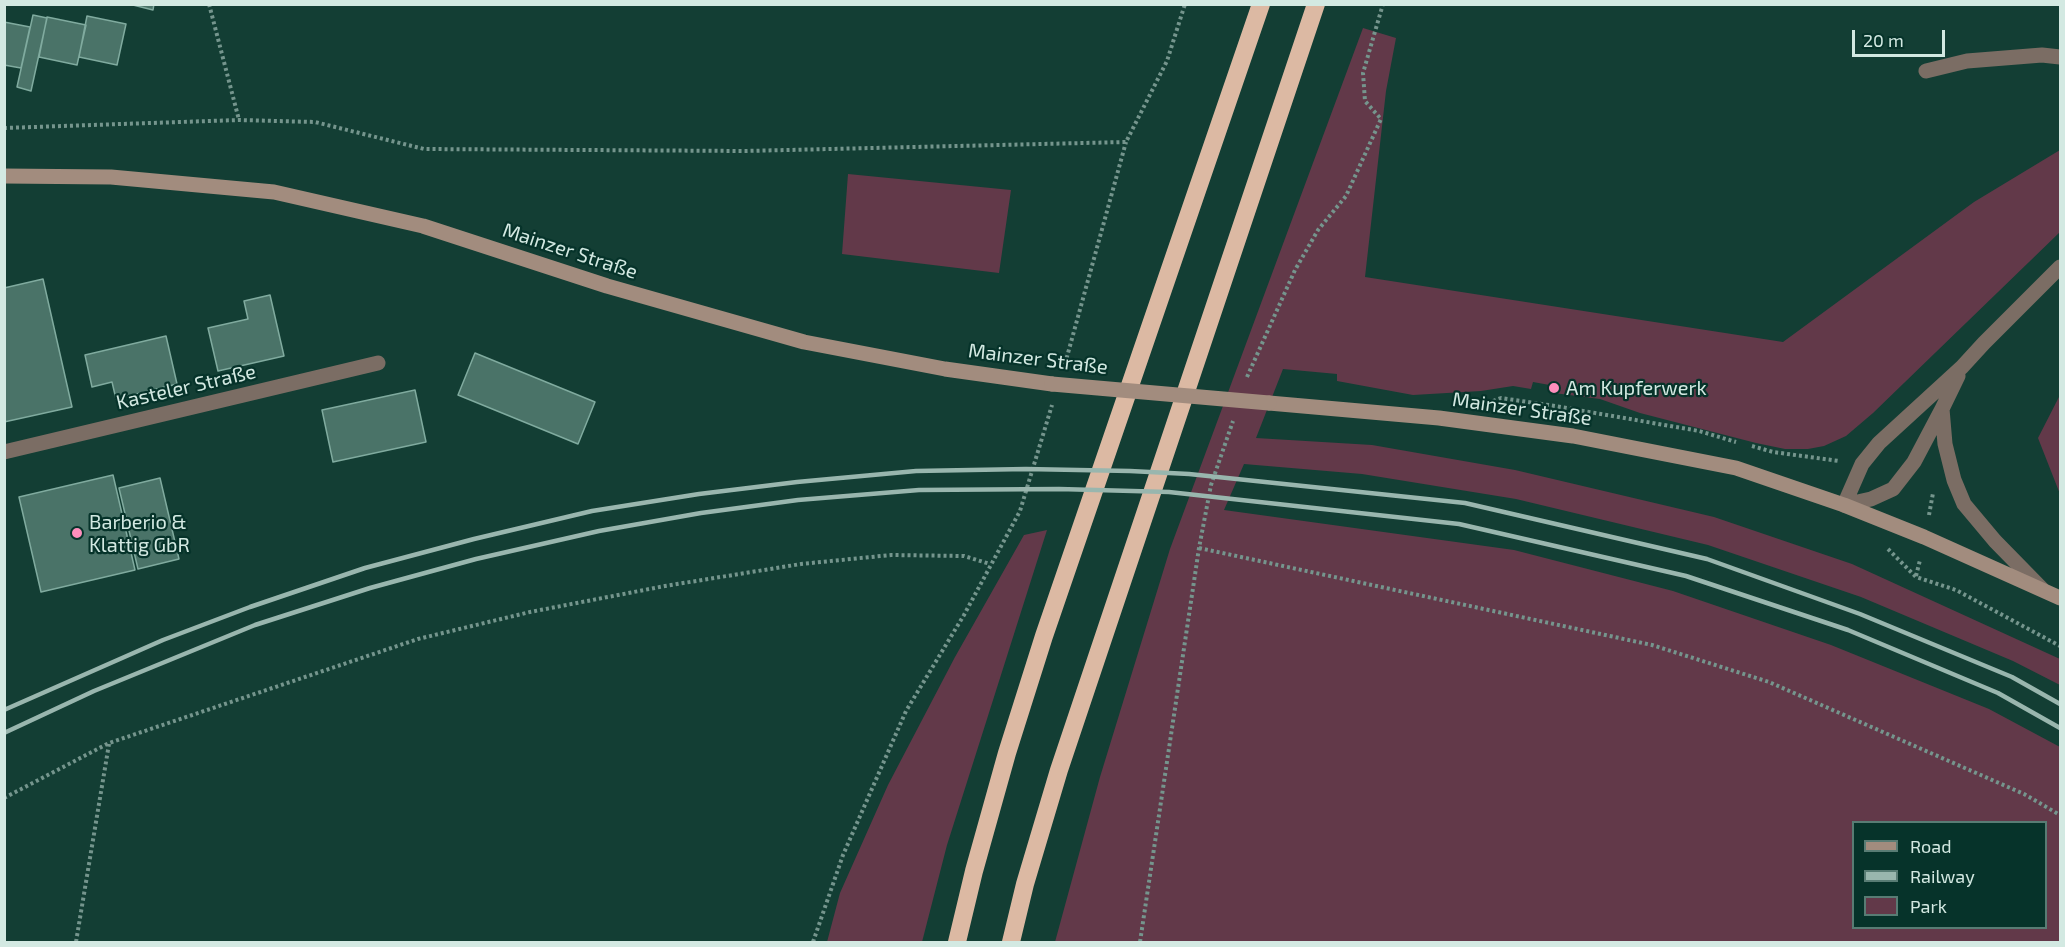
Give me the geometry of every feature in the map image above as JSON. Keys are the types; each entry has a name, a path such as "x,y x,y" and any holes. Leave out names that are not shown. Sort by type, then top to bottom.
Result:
{"highway":[{"path":"957,942 1007,753 1044,636 1261,4"},
{"path":"1011,942 1025,884 1059,770 1316,4"}],"main road":[{"name":"Mainzer Straße","path":"4,176 111,177 274,192 423,226 607,286 804,342 945,369 1052,384 1439,418 1574,436 1736,468 1844,505 1924,537 2061,598"}],"street":[{"path":"1926,71 1967,61 2042,54 2061,57"},
{"path":"1844,505 1863,464 1879,443 1962,368 2061,267"},
{"name":"Kasteler Straße","path":"4,452 378,363"},
{"path":"1844,505 1871,499 1893,489 1914,462 1962,368"},
{"path":"1942,409 1945,444 1954,480 1964,504 1995,541 2042,589"}],"path":[{"path":"209,4 239,120"},
{"path":"1063,370 1126,142 1167,61 1185,4"},
{"path":"1244,388 1251,366 1295,270 1318,230 1346,196 1381,119 1365,101 1363,73 1383,4"},
{"path":"4,128 239,120 315,122 424,149 745,151 1126,142"},
{"path":"813,942 843,855 906,711 964,615 1020,511 1053,402"},
{"path":"1140,942 1199,548 1211,485 1233,420"},
{"path":"1199,548 1673,651 1769,682 2024,794 2061,815"},
{"path":"4,798 109,743 418,639 530,612 665,586 801,564 891,555 964,556 990,564"},
{"path":"1916,577 1956,590 2061,646"},
{"path":"76,942 109,743"}],"green space":[{"path":"1363,28 1396,38 1386,91 1365,277 1783,342 1974,202 2060,150 2060,232 1873,413 1846,436 1824,446 1785,449 1756,443 1640,413 1600,399 1554,393 1555,386 1533,382 1531,389 1513,386 1481,391 1413,395 1337,381 1337,374 1283,369 1256,438 1372,445 1515,470 1714,517 1852,564 2060,659 2060,685 2013,661 1861,597 1708,545 1516,499 1362,474 1244,464 1224,510 1514,550 1673,591 1831,645 1989,709 2060,747 2060,942 1055,942 1100,777 1170,549"},
{"path":"848,174 1011,190 999,273 842,254"},
{"path":"2060,395 2060,494 2038,438"},
{"path":"1047,530 947,845 922,942 827,942 840,893 888,785 955,657 1024,535"}],"building":[{"path":"129,4 154,4 153,10"},
{"path":"33,15 47,18 31,91 17,87"},
{"path":"87,16 126,24 117,65 79,57"},
{"path":"47,17 86,25 77,65 39,57"},
{"path":"4,22 30,27 21,68 4,65"},
{"path":"43,279 72,407 4,422 4,288"},
{"path":"270,295 284,356 218,371 208,328 248,319 244,301"},
{"path":"166,336 177,384 116,399 112,382 92,387 85,355"},
{"path":"475,353 595,402 578,444 458,395"},
{"path":"415,390 426,442 333,462 322,410"},
{"name":"Barberio & Klattig GbR","path":"113,475 135,570 41,592 19,497"},
{"path":"160,478 179,559 138,569 119,488"}],"railway":[{"path":"4,710 163,640 250,607 365,568 592,511 699,494 797,482 916,471 1026,469 1189,474 1465,503 1707,559 1860,614 2012,677 2060,704"},
{"path":"4,733 94,691 255,625 370,588 476,559 599,531 701,513 798,500 919,490 1059,489 1169,492 1459,524 1686,576 1848,630 1998,693 2060,728"}],"place":[{"name":"Am Kupferwerk","path":"1554,388"},
{"name":"Barberio & Klattig GbR","path":"77,533"}]}
